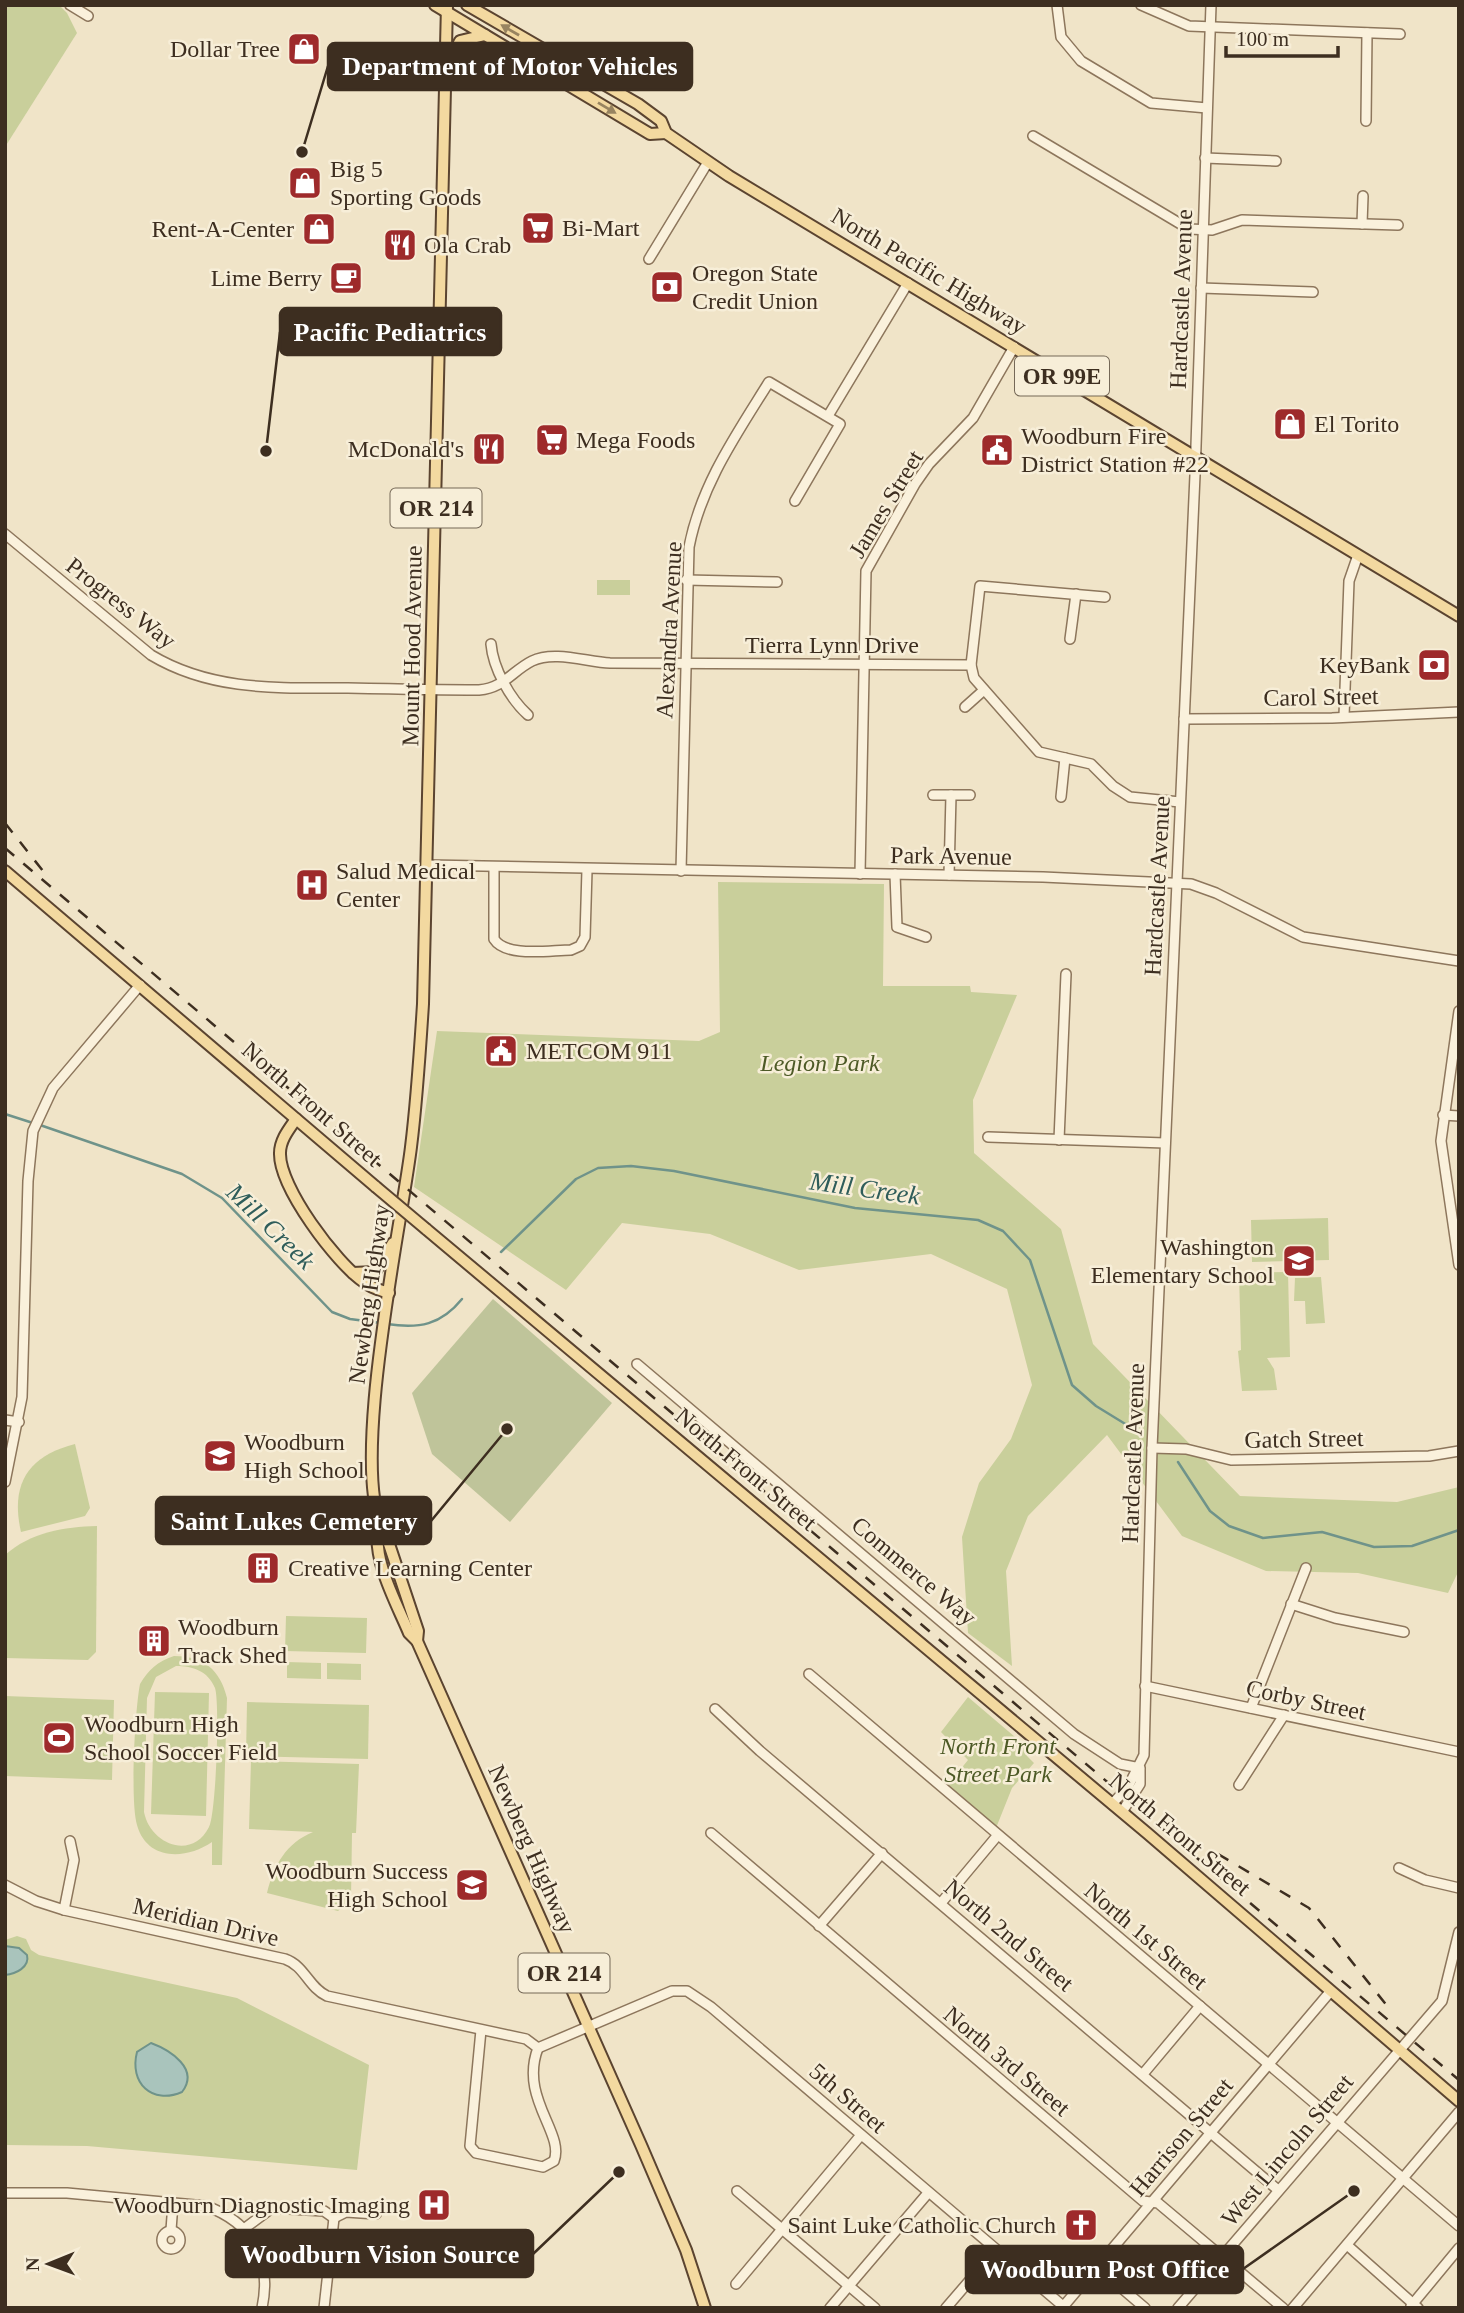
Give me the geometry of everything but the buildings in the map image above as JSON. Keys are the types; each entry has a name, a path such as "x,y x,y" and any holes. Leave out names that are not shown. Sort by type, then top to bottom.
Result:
{"main road":[{"name":"North Pacific Highway","path":"435,5 447,9 485,35 650,134 666,133"},
{"name":"North Pacific Highway","path":"467,5 638,104 662,121 666,133 708,162 1459,615"},
{"name":"Mount Hood Avenue","path":"404,1196 420,1058 428,865 447,9"},
{"name":"OR 214","path":"445,70 460,41 485,35"},
{"name":"North Front Street","path":"5,870 426,1229 1122,1812 1459,2101"},
{"path":"296,1119 280,1148 286,1183 295,1201 353,1273 368,1285 389,1293"},
{"name":"Newberg Highway","path":"404,1196 373,1424 373,1482 379,1525 386,1535 418,1631 417,1641 678,2233 705,2308"},
{"path":"353,1273 371,1273 379,1269 399,1231"}],"street":[{"path":"70,5 88,16"},
{"path":"1057,5 1061,37 1081,61 1151,103 1207,108"},
{"path":"1141,5 1178,24 1210,28 1400,34"},
{"name":"Hardcastle Avenue","path":"1122,1812 1140,1784 1140,1768 1144,1755 1152,1448 1195,456 1211,5"},
{"path":"1366,121 1367,33"},
{"path":"1033,136 1186,228 1203,230 1242,220 1398,225"},
{"path":"1205,158 1276,161"},
{"path":"649,259 708,162"},
{"path":"1362,224 1363,196"},
{"path":"795,500 841,424 828,416 908,283"},
{"path":"1201,288 1313,292"},
{"name":"James Street","path":"860,874 864,586 869,563 923,471 973,418 1014,347"},
{"name":"Alexandra Avenue","path":"681,871 686,580 689,547 702,500 724,455 769,382 828,416"},
{"name":"Progress Way","path":"5,534 131,641 160,661 188,673 218,682 257,687 433,690"},
{"path":"1344,716 1350,574 1358,555"},
{"path":"686,580 777,582"},
{"path":"1105,597 980,586 971,674 1039,752 1096,767 1113,786 1130,797 1180,802"},
{"path":"1070,639 1076,594"},
{"path":"491,644 493,656 505,682 519,707 528,715"},
{"name":"Tierra Lynn Drive","path":"433,690 485,690 505,682 530,663 544,658 610,663 971,665"},
{"path":"965,707 984,690"},
{"name":"Carol Street","path":"1184,719 1459,712"},
{"path":"1061,797 1065,758"},
{"path":"933,795 970,795"},
{"path":"949,875 951,795"},
{"name":"Park Avenue","path":"428,865 949,875 1176,883 1207,889 1303,937 1459,961"},
{"path":"494,868 493,933 499,946 509,950 571,950 580,946 585,937 587,870"},
{"path":"895,874 897,927 926,937"},
{"path":"1059,1140 1066,974"},
{"path":"5,1482 19,1422 23,1383 28,1181 33,1131 38,1115 62,1076 140,985"},
{"path":"1459,1011 1443,1115 1441,1156 1459,1265"},
{"path":"1443,1115 1459,1116"},
{"path":"988,1137 1165,1143"},
{"name":"Commerce Way","path":"637,1364 1074,1734 1119,1764 1140,1768"},
{"path":"5,1420 19,1422"},
{"name":"Gatch Street","path":"1152,1448 1186,1448 1231,1460 1429,1457 1459,1451"},
{"path":"1251,1708 1306,1567"},
{"path":"1292,1604 1335,1618 1404,1632"},
{"name":"North 1st Street","path":"809,1675 1459,2226"},
{"name":"Corby Street","path":"1145,1686 1459,1752"},
{"name":"North 2nd Street","path":"715,1709 1278,2190"},
{"path":"1239,1785 1284,1715"},
{"path":"1112,1804 1140,1768"},
{"name":"North 3rd Street","path":"710,1833 1143,2202 1158,2203 1283,2308"},
{"path":"941,1903 997,1836"},
{"path":"64,1910 74,1860 70,1841"},
{"path":"819,1926 882,1853"},
{"path":"1399,1868 1425,1880 1459,1888"},
{"name":"Meridian Drive","path":"5,1885 36,1901 64,1910 285,1959 300,1967 313,1987 327,1996 526,2039 538,2048"},
{"name":"West Lincoln Street","path":"1178,2308 1444,1997 1459,1932"},
{"name":"5th Street","path":"588,2027 668,1992 687,1991 705,2002 1063,2307"},
{"name":"Harrison Street","path":"1063,2307 1330,1992"},
{"path":"1143,2074 1200,2006"},
{"path":"481,2030 470,2146 476,2153 542,2167 554,2161 556,2148 533,2087 538,2048 588,2027"},
{"path":"1293,2308 1459,2112"},
{"path":"736,2284 861,2135"},
{"path":"737,2191 875,2308"},
{"path":"5,2193 67,2193 206,2206 223,2212 245,2228 255,2241 265,2267 262,2308"},
{"path":"830,2308 928,2193"},
{"path":"171,2230 173,2203"},
{"path":"245,2228 272,2208 324,2211 334,2218"},
{"path":"334,2218 346,2212 376,2214"},
{"path":"324,2308 334,2218"},
{"path":"1347,2245 1413,2306 1459,2248"},
{"path":"946,2308 995,2251"},
{"path":"1097,2267 1145,2308"}],"green space":[{"path":"5,5 59,5 67,13 77,33 5,147"},
{"path":"597,580 630,580 630,595 597,595"},
{"name":"Legion Park","path":"718,882 884,884 883,986 970,986 971,992 1017,995 973,1100 974,1153 1061,1229 1093,1344 1240,1496 1397,1502 1459,1487 1459,1570 1448,1593 1358,1573 1266,1571 1182,1536 1107,1435 1028,1516 1006,1571 1012,1666 968,1633 962,1537 979,1483 1011,1439 1032,1385 1007,1289 931,1254 799,1270 710,1234 622,1223 566,1290 414,1187 437,1031 699,1041 720,1032"},
{"path":"1328,1218 1329,1260 1252,1262 1251,1220"},
{"path":"1288,1272 1290,1357 1267,1358 1274,1369 1277,1390 1242,1391 1238,1351 1241,1350 1239,1273"},
{"path":"1321,1277 1325,1323 1306,1324 1305,1301 1294,1301 1295,1278"},
{"path":"493,1299 612,1403 510,1522 432,1454 412,1393"},
{"path":"75,1444 90,1508 85,1516 21,1532 18,1500 26,1474 45,1456"},
{"path":"97,1526 96,1652 88,1660 5,1658 5,1555 26,1541 48,1532"},
{"path":"286,1616 367,1618 366,1653 285,1651"},
{"path":"174,1656 194,1658 209,1666 220,1679 227,1698 222,1865 212,1865 212,1842 191,1852 168,1854 149,1845 137,1825 134,1755 140,1684 154,1667","holes":["176,1666 194,1668 212,1682 217,1714 215,1781 209,1827 202,1837 183,1846 163,1840 154,1833 144,1812 147,1698 156,1677"]},
{"path":"287,1662 321,1663 321,1679 287,1678"},
{"path":"327,1663 361,1664 361,1680 327,1679"},
{"path":"155,1692 209,1693 206,1816 151,1814"},
{"name":"Woodburn High School Soccer Field","path":"5,1696 114,1700 112,1780 5,1776"},
{"name":"North Front Street Park","path":"968,1697 1029,1749 1027,1756 1034,1763 1012,1788 996,1828 947,1786 968,1760 941,1732"},
{"path":"247,1702 369,1705 368,1759 246,1756"},
{"path":"251,1761 359,1764 356,1833 352,1833 351,1899 338,1911 267,1893 282,1856 295,1842 313,1832 249,1829"},
{"path":"17,1936 26,1939 31,1950 39,1955 237,1998 369,2065 357,2170 87,2146 5,2145 5,1940"}],"water":[{"path":"5,1946 19,1948 27,1955 27,1959 21,1969 5,1975"},
{"path":"151,2043 166,2050 185,2068 187,2084 182,2092 161,2096 152,2093 140,2082 135,2063 137,2052"}],"waterway":[{"name":"Mill Creek","path":"5,1114 33,1123"},
{"name":"Mill Creek","path":"40,1125 182,1174 222,1198 332,1312 350,1319 381,1323"},
{"name":"Mill Creek","path":"501,1252 576,1179 598,1168 631,1166 674,1171 855,1208 978,1220 1003,1231 1030,1260 1072,1385 1096,1406 1140,1433"},
{"name":"Mill Creek","path":"387,1324 409,1326 429,1323 446,1315 462,1299"},
{"name":"Mill Creek","path":"1178,1462 1210,1511 1229,1526 1263,1538 1322,1532 1374,1547 1412,1546 1459,1530"}],"railway":[{"path":"5,823 43,871"},
{"path":"5,848 1459,2080"},
{"path":"1218,1854 1309,1908 1392,2012"}],"place":[{"name":"Dollar Tree","path":"304,49"},
{"name":"Department of Motor Vehicles","path":"302,152"},
{"name":"Big 5 Sporting Goods","path":"305,183"},
{"name":"Bi-Mart","path":"538,228"},
{"name":"Rent-A-Center","path":"319,229"},
{"name":"Ola Crab","path":"400,245"},
{"name":"Lime Berry","path":"346,278"},
{"name":"Oregon State Credit Union","path":"667,287"},
{"name":"El Torito","path":"1290,424"},
{"name":"Mega Foods","path":"552,440"},
{"name":"McDonald's","path":"489,449"},
{"name":"Woodburn Fire District Station #22","path":"997,450"},
{"name":"Pacific Pediatrics","path":"266,451"},
{"name":"KeyBank","path":"1434,665"},
{"name":"Salud Medical Center","path":"312,885"},
{"name":"METCOM 911","path":"501,1051"},
{"name":"Washington Elementary School","path":"1299,1261"},
{"name":"Saint Lukes Cemetery","path":"507,1429"},
{"name":"Woodburn High School","path":"220,1456"},
{"name":"Creative Learning Center","path":"263,1568"},
{"name":"Woodburn Track Shed","path":"154,1641"},
{"name":"Woodburn High School Soccer Field","path":"59,1738"},
{"name":"Woodburn Success High School","path":"472,1885"},
{"name":"Woodburn Vision Source","path":"619,2172"},
{"name":"Woodburn Post Office","path":"1354,2191"},
{"name":"Woodburn Diagnostic Imaging","path":"434,2205"},
{"name":"Saint Luke Catholic Church","path":"1081,2225"}]}
